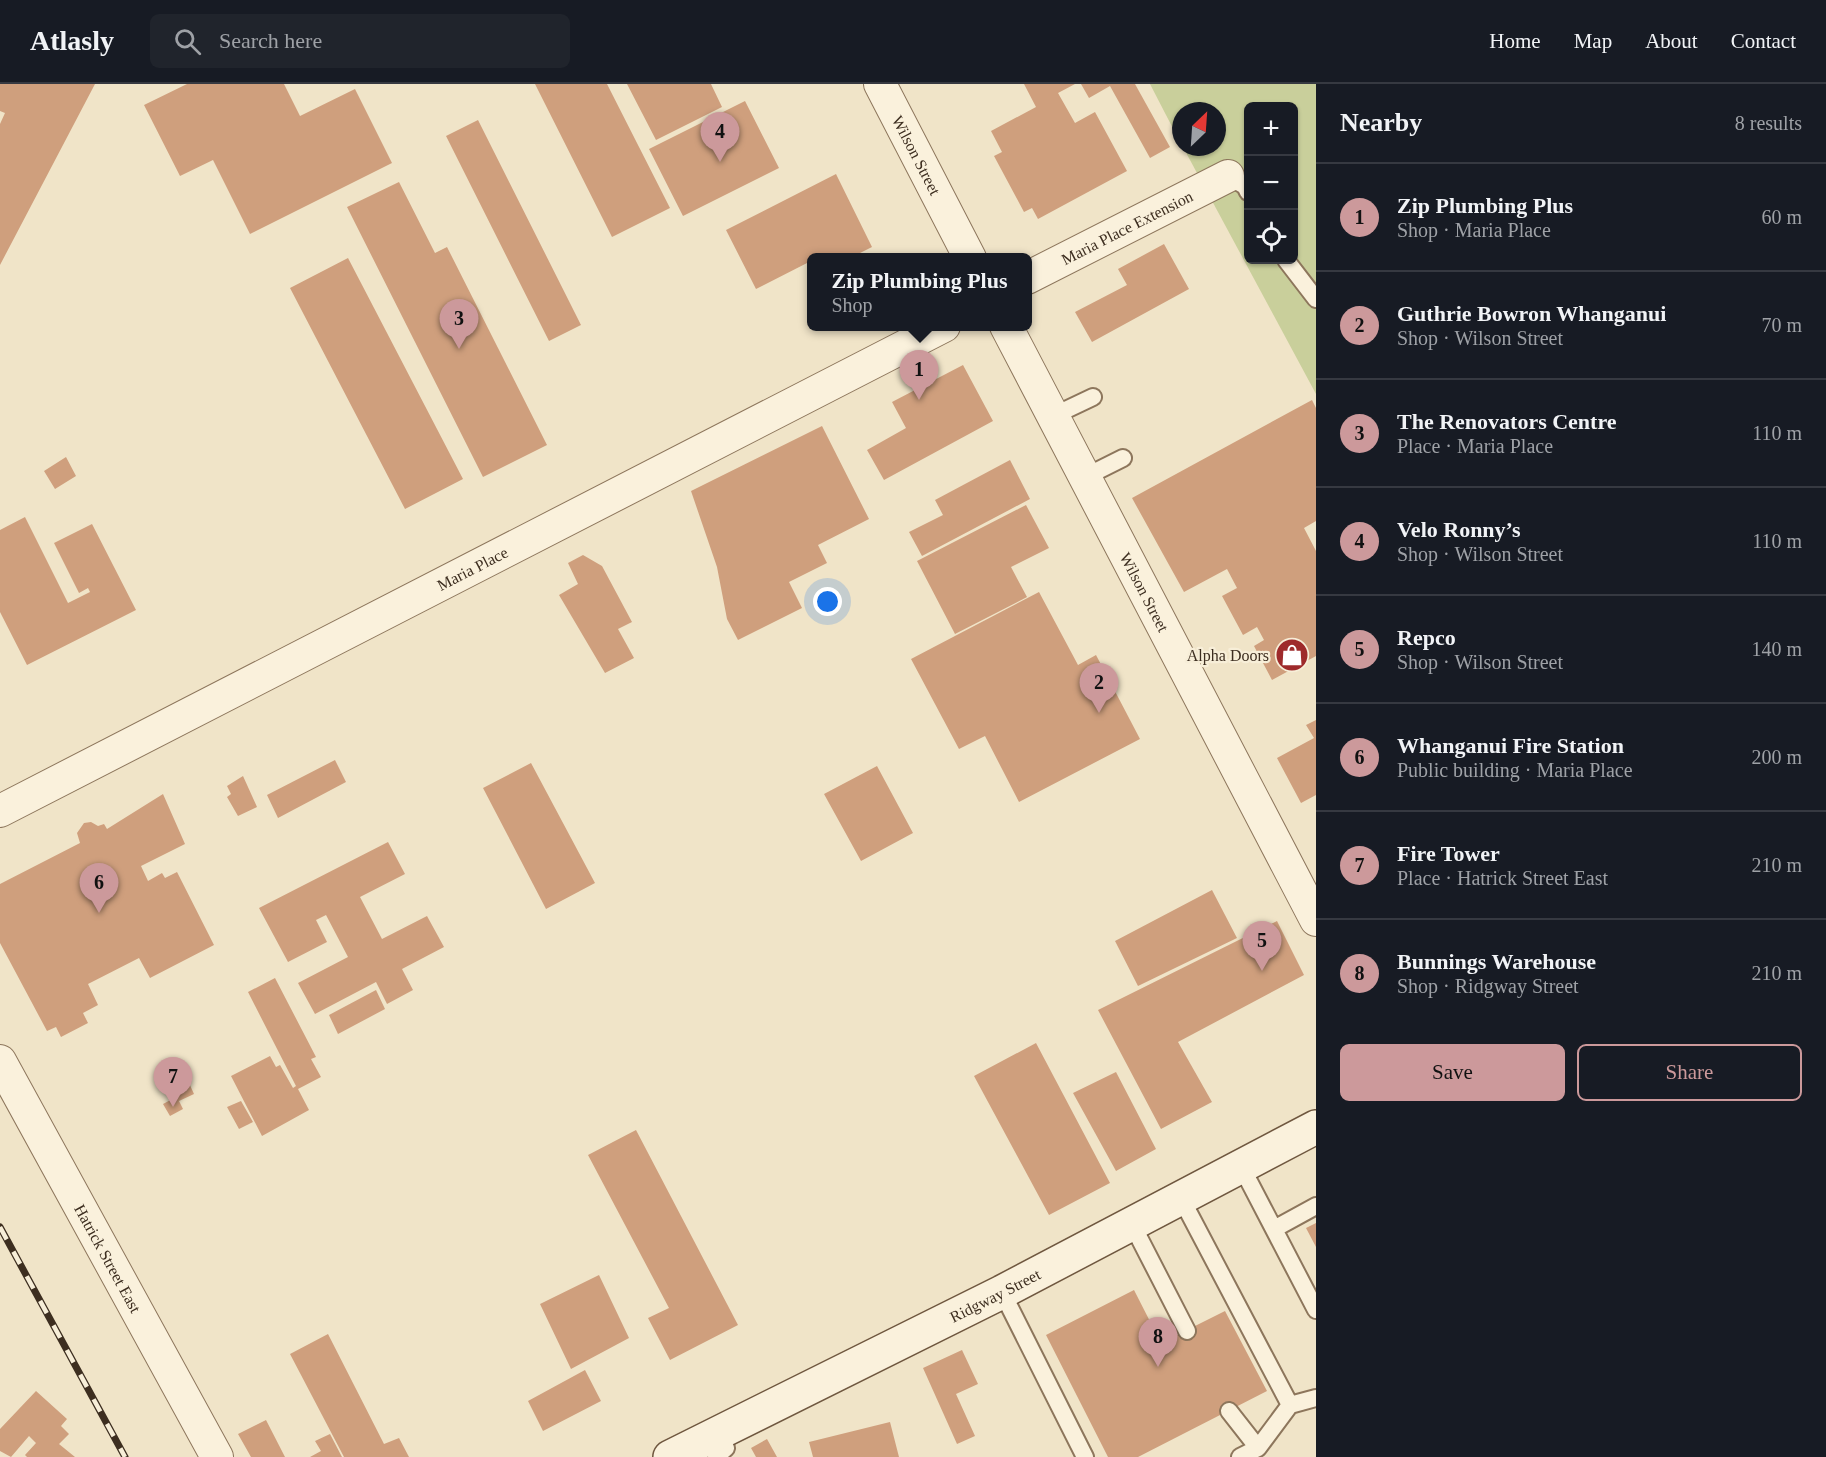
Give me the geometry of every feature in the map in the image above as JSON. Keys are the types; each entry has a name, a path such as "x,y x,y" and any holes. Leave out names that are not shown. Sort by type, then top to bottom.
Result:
{"street":[{"name":"Wilson Street","path":"880,84 967,253"},
{"name":"Maria Place Extension","path":"1032,276 1238,184"},
{"name":"Maria Place","path":"0,811 936,331"},
{"name":"Wilson Street","path":"1008,331 1316,920"},
{"name":"Hatrick Street East","path":"0,1061 217,1457"},
{"name":"Ridgway Street","path":"670,1457 717,1445 789,1400 1002,1292 1316,1127"}],"lane":[{"path":"1289,264 1316,299"},
{"path":"1053,416 1093,398"},
{"path":"1085,477 1122,458"},
{"path":"1241,1166 1316,1310"},
{"path":"1181,1198 1290,1405"},
{"path":"1274,1229 1316,1206"},
{"path":"1132,1224 1187,1331"},
{"path":"1002,1292 1085,1457"},
{"path":"1239,1457 1258,1448 1290,1405 1316,1398"},
{"path":"1229,1411 1258,1448"}],"green space":[{"path":"1150,84 1316,84 1316,394 1246,264 1298,264 1298,102 1244,102 1244,260 1188,156 1226,156 1226,102 1172,102 1172,127"}],"building":[{"path":"0,84 95,84 0,265 0,124 5,113 0,111"},
{"path":"187,84 284,84 300,116 355,89 392,163 250,234 213,160 180,176 144,105"},
{"path":"535,84 607,84 670,208 612,237"},
{"path":"627,84 711,84 722,107 656,140"},
{"path":"1024,84 1075,84 1058,93 1075,123 1095,112 1127,171 1038,219 1032,208 1024,212 994,156 1002,152 991,131 1036,107"},
{"path":"1081,84 1135,84 1170,147 1150,158 1110,86 1089,98"},
{"path":"745,101 779,168 683,216 649,149"},
{"path":"478,120 581,325 549,341 446,136"},
{"path":"836,174 872,247 860,253 807,253 807,263 756,289 726,230"},
{"path":"399,182 435,253 447,247 547,445 483,477 347,207"},
{"path":"1164,244 1189,289 1092,342 1075,312 1127,285 1118,269"},
{"path":"348,258 463,479 405,509 290,288"},
{"path":"963,365 993,421 884,480 867,450 906,428 892,402"},
{"path":"1312,400 1316,408 1316,521 1304,528 1316,551 1316,656 1272,680 1254,646 1264,640 1257,627 1243,635 1222,596 1237,588 1227,569 1184,592 1132,498"},
{"path":"822,426 869,519 818,545 827,563 789,582 802,608 738,640 727,619 717,567 691,491"},
{"path":"66,457 76,476 55,489 44,471"},
{"path":"1010,460 1030,499 922,556 909,532 943,515 935,500"},
{"path":"1026,505 1049,548 1011,567 1027,597 955,634 917,561"},
{"path":"25,517 68,603 90,592 88,588 79,593 54,543 92,524 136,610 27,665 0,612 0,530"},
{"path":"583,555 602,566 632,622 618,629 634,658 605,673 559,595 578,584 568,563"},
{"path":"1039,592 1078,665 1096,655 1140,739 1019,802 985,736 959,749 911,659"},
{"path":"1316,720 1316,795 1301,803 1277,758 1314,738 1306,725"},
{"path":"335,760 346,782 278,818 267,795"},
{"path":"531,763 595,883 546,909 483,788"},
{"path":"877,766 913,833 861,861 824,794"},
{"path":"243,776 257,807 238,816 227,797 231,794 227,786"},
{"path":"163,794 185,844 141,866 148,881 162,873 165,878 177,872 214,945 150,978 139,958 88,984 98,1005 83,1013 88,1023 61,1037 56,1027 47,1031 0,943 0,884 80,843 77,833 84,823 91,822 98,826 104,824 107,829"},
{"path":"388,842 405,874 360,897 382,939 427,916 444,947 402,969 413,990 387,1004 376,982 315,1014 298,983 348,957 326,915 316,920 327,942 288,962 259,908"},
{"path":"1212,890 1237,938 1138,986 1115,941"},
{"path":"1277,921 1304,975 1178,1042 1212,1102 1161,1129 1098,1010"},
{"path":"275,978 316,1057 311,1059 321,1077 298,1089 309,1110 262,1136 231,1076 270,1056 276,1067 280,1065 293,1088 296,1086 248,992"},
{"path":"376,990 385,1009 338,1034 329,1015"},
{"path":"1036,1043 1110,1183 1049,1215 974,1076"},
{"path":"184,1072 194,1094 179,1101 183,1109 170,1116 163,1104 176,1097 168,1080"},
{"path":"1116,1072 1156,1149 1116,1171 1073,1093"},
{"path":"241,1101 253,1122 239,1129 227,1107"},
{"path":"636,1130 738,1325 670,1360 648,1318 669,1308 588,1155"},
{"path":"1316,1223 1316,1247 1306,1228"},
{"path":"599,1275 629,1338 571,1369 540,1304"},
{"path":"1134,1290 1161,1343 1225,1311 1267,1391 1138,1457 1108,1457 1046,1335"},
{"path":"328,1334 384,1444 399,1438 409,1457 344,1457 290,1354"},
{"path":"962,1350 978,1384 956,1394 975,1436 957,1444 923,1368"},
{"path":"585,1370 601,1401 543,1431 528,1401"},
{"path":"36,1391 67,1419 61,1426 69,1434 59,1444 75,1457 27,1457 25,1455 36,1443 29,1436 11,1457 0,1451 0,1429"},
{"path":"266,1420 285,1457 251,1457 238,1434"},
{"path":"890,1422 899,1457 813,1457 809,1442"},
{"path":"330,1434 342,1457 310,1457 321,1451 315,1441"},
{"path":"767,1439 777,1457 756,1457 751,1448"}],"railway":[{"path":"0,1227 125,1457"}],"place":[{"name":"Velo Ronny’s","path":"720,162"},
{"name":"The Renovators Centre","path":"459,349"},
{"name":"Zip Plumbing Plus","path":"919,400"},
{"name":"Alpha Doors","path":"1292,655"},
{"name":"Guthrie Bowron Whanganui","path":"1099,713"},
{"name":"Whanganui Fire Station","path":"99,913"},
{"name":"Repco","path":"1262,971"},
{"name":"Fire Tower","path":"173,1107"},
{"name":"Bunnings Warehouse","path":"1158,1367"}]}
